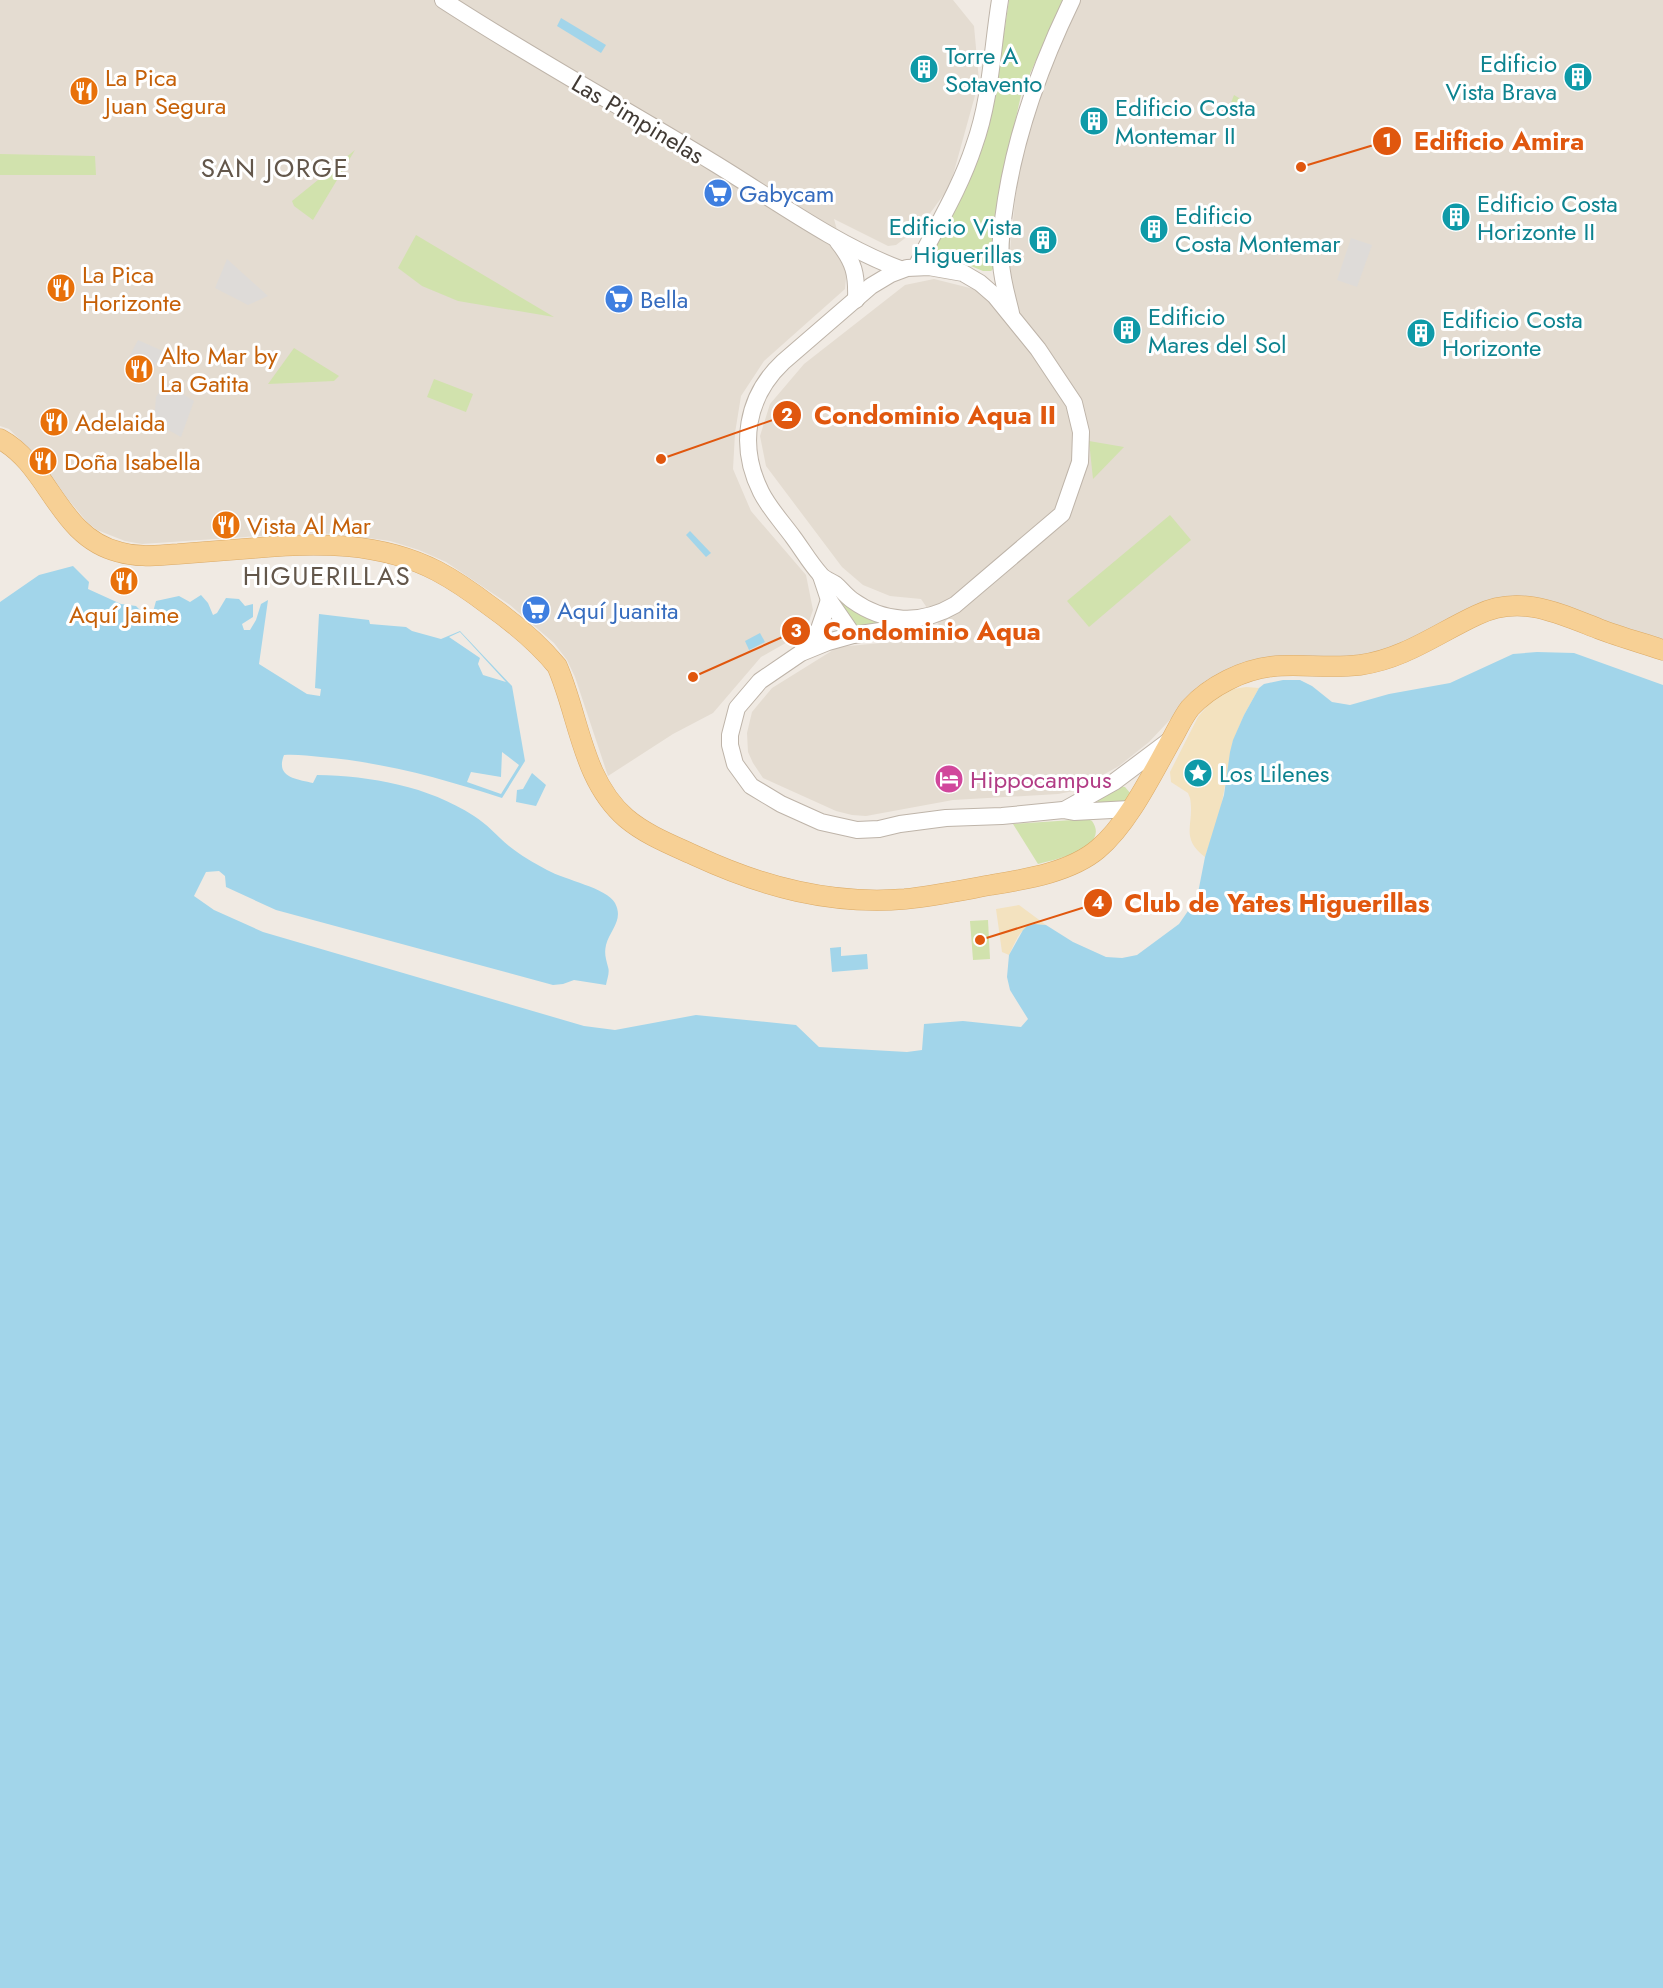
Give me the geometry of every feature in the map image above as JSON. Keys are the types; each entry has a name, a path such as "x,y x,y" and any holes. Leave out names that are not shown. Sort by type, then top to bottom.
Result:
{"main road":[{"path":"0,439 31,467 57,505 79,531 96,543 118,552 145,556 338,545 405,558 451,579 502,615 545,651 557,666 597,782 626,818 663,841 744,877 814,896 860,900 906,899 1000,884 1050,872 1081,861 1106,842 1117,830 1188,710 1228,680 1244,673 1285,664 1342,666 1374,663 1422,645 1477,614 1506,606 1527,605 1561,613 1600,630 1663,650"}],"street":[{"name":"Las Pimpinelas","path":"443,0 522,50 877,260 908,268 945,269 963,273 980,283 1012,316 1038,349 1074,403 1081,432 1080,462 1074,485 1062,514 955,605 934,615 913,620 888,617 867,609 821,576 762,494 753,474 748,453 748,423 760,391 774,370 871,286 908,268"},
{"path":"908,268 958,188 975,145 991,77 1000,0"},
{"path":"1012,316 1001,264 1003,221 1010,172 1039,73 1072,0"},
{"name":"Las Pimpinelas","path":"834,236 850,257 855,269 856,300"},
{"path":"821,576 829,600 853,635"},
{"path":"801,653 819,629 829,600"},
{"path":"913,620 887,630 853,635 828,642 801,653 760,681 742,701 729,735 731,754 739,772 758,791 781,804 821,822 857,830 879,829 946,818 1002,816 1063,810 1095,812 1133,805 1132,789 1128,784 1114,782"},
{"path":"1063,810 1114,782 1172,738"},
{"path":"1097,792 1092,802 1103,825 1106,842"}],"shaded area":[{"path":"0,0 953,0 974,26 979,81 950,186 920,227 896,245 888,246 834,219 847,267 845,289 764,361 741,396 735,433 733,469 751,511 806,575 813,610 807,627 791,640 761,657 713,713 673,734 608,776 575,677 567,660 554,643 510,605 446,562 390,541 354,536 318,533 142,544 125,541 97,530 87,522 67,498 40,459 9,429 0,426"},
{"path":"1081,0 1663,0 1663,643 1535,599 1396,648 1351,658 1285,657 1183,706 1149,742 1119,766 1074,791 1058,794 953,800 866,816 836,811 763,778 748,752 747,733 752,712 772,688 838,647 913,640 943,631 921,599 890,596 863,585 842,567 766,466 760,436 770,404 804,364 905,285 934,279 974,289 1012,318 1010,250 1016,190 1023,155 1041,89"},
{"path":"1351,238 1372,245 1357,287 1337,280"},
{"name":"Alto Mar by La Gatita","path":"227,259 268,296 248,305 215,288"},
{"name":"Alto Mar by La Gatita","path":"138,340 163,351 153,371 127,361"},
{"path":"165,383 194,401 181,437 154,422 156,397"}],"green space":[{"path":"1009,0 1064,0 1022,91 1000,188 994,268 991,271 983,271 934,254 933,243 957,206 981,140 997,80"},
{"path":"1234,95 1244,101 1245,105 1226,119 1225,118"},
{"path":"355,150 313,220 294,206 292,201"},
{"path":"0,154 95,156 96,175 0,175"},
{"path":"416,235 554,317 458,301 422,286 398,268"},
{"path":"294,348 339,376 334,381 268,384"},
{"path":"434,379 473,394 466,412 427,397"},
{"path":"1089,441 1124,447 1093,479"},
{"path":"1170,515 1191,540 1089,627 1067,601"},
{"path":"830,589 902,622 860,629 853,625"},
{"path":"1118,786 1125,787 1131,794 1123,807 1098,804 1097,800"},
{"path":"1088,819 1092,821 1096,830 1094,839 1088,845 1068,856 1038,864 1013,824"},
{"path":"988,920 990,959 973,960 970,921"}],"sand":[{"name":"Los Lilenes","path":"1246,687 1259,688 1233,741 1220,813 1205,857 1197,850 1190,837 1191,807 1188,793 1171,782 1170,772 1198,717 1209,704 1227,690"},
{"path":"1019,905 1046,925 1026,928 1018,936 1009,955 1002,952 996,909"}],"water":[{"path":"561,18 606,45 601,53 557,26"},
{"path":"690,531 711,553 706,557 686,535"},
{"path":"73,566 89,582 88,589 121,604 136,606 143,613 145,622 159,622 160,615 153,612 156,601 179,596 190,602 201,595 208,603 213,615 217,613 226,598 239,599 245,606 253,604 253,617 242,624 244,630 250,630 261,604 268,600 259,664 307,694 320,696 321,689 315,688 319,614 369,620 370,624 406,627 412,631 441,639 460,631 512,686 525,761 502,798 413,772 344,759 284,755 282,769 289,776 313,783 317,775 358,778 398,785 438,797 479,819 509,846 532,862 555,874 604,893 615,903 618,915 605,948 609,971 606,985 574,980 553,985 276,910 226,887 225,876 219,871 206,872 194,896 214,910 263,932 584,1026 615,1030 696,1015 796,1025 819,1047 907,1052 922,1050 924,1024 963,1021 1021,1027 1028,1019 1010,990 1007,977 1009,955 1027,926 1046,925 1073,942 1106,957 1122,958 1137,955 1179,924 1197,898 1205,857 1224,795 1233,740 1244,715 1259,688 1264,684 1283,680 1300,680 1312,686 1332,702 1350,705 1389,694 1450,683 1513,654 1537,652 1574,653 1663,685 1663,1988 0,1988 0,602 39,575"},
{"path":"760,633 765,642 749,650 745,641"},
{"path":"532,773 546,785 536,806 516,802 517,790 523,789"},
{"path":"841,947 841,956 867,954 868,969 832,972 830,948"}],"pier":[{"path":"460,632 506,682 483,675 478,664 480,658 449,637"},
{"path":"502,752 519,765 501,794 467,782 471,772 501,777"}],"place":[{"name":"Torre A Sotavento","path":"924,69"},
{"name":"Edificio Vista Brava","path":"1578,77"},
{"name":"La Pica Juan Segura","path":"84,91"},
{"name":"Edificio Costa Montemar II","path":"1094,121"},
{"name":"Edificio Amira","path":"1301,167"},
{"name":"Gabycam","path":"718,193"},
{"name":"Edificio Costa Horizonte II","path":"1456,217"},
{"name":"Edificio Costa Montemar","path":"1154,229"},
{"name":"Edificio Vista Higuerillas","path":"1043,240"},
{"name":"La Pica Horizonte","path":"61,288"},
{"name":"Bella","path":"619,299"},
{"name":"Edificio Mares del Sol","path":"1127,330"},
{"name":"Edificio Costa Horizonte","path":"1421,333"},
{"name":"Alto Mar by La Gatita","path":"139,369"},
{"name":"Adelaida","path":"54,422"},
{"name":"Condominio Aqua II","path":"661,459"},
{"name":"Doña Isabella","path":"43,461"},
{"name":"Vista Al Mar","path":"226,525"},
{"name":"Aquí Jaime","path":"124,581"},
{"name":"Aquí Juanita","path":"536,610"},
{"name":"Condominio Aqua","path":"693,677"},
{"name":"Los Lilenes","path":"1198,773"},
{"name":"Hippocampus","path":"949,779"},
{"name":"Club de Yates Higuerillas","path":"980,940"}],"district":[{"name":"SAN JORGE","path":"275,168"},
{"name":"HIGUERILLAS","path":"327,576"}]}
